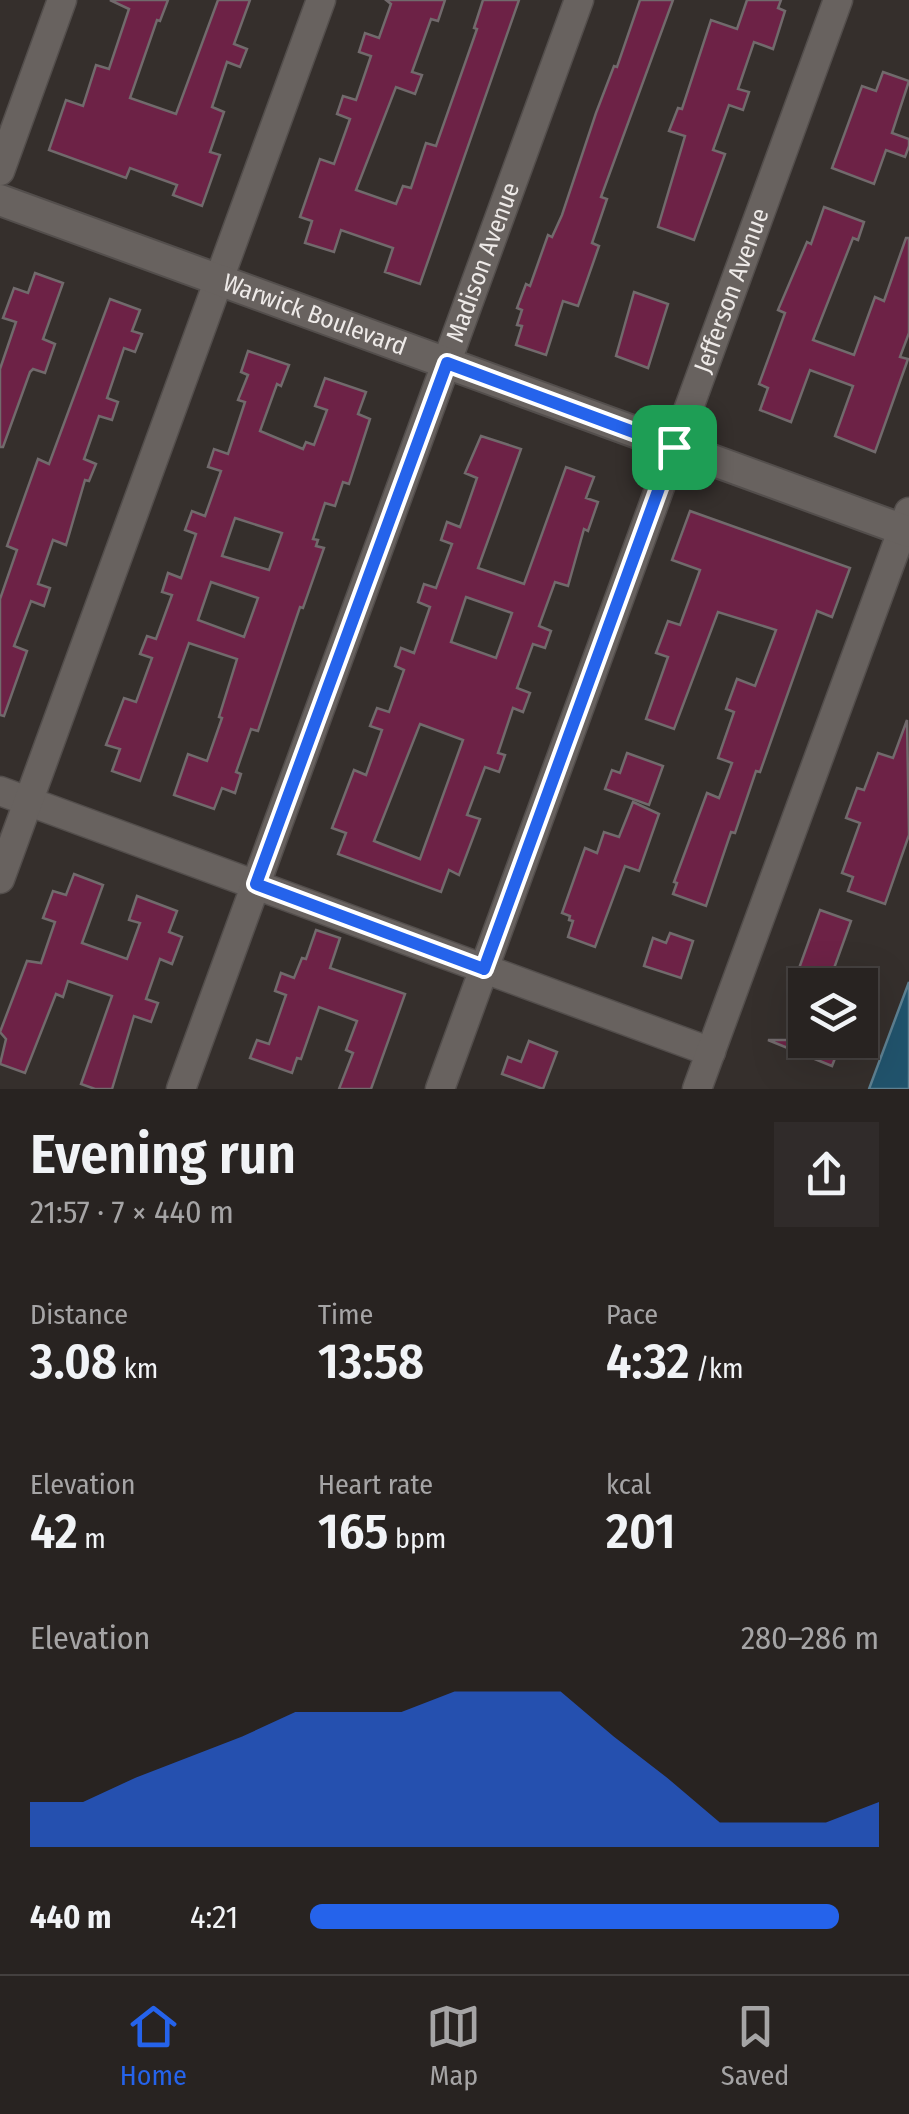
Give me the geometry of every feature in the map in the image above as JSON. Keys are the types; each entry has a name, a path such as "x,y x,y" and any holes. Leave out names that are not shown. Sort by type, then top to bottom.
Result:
{"street":[{"path":"0,171 62,0"},
{"path":"0,879 322,0"},
{"name":"Madison Avenue","path":"181,1089 580,0"},
{"name":"Jefferson Avenue","path":"440,1089 838,0"},
{"name":"Warwick Boulevard","path":"0,200 674,447 907,525"},
{"path":"698,1089 907,525"},
{"path":"0,790 711,1052"}],"water":[{"path":"909,982 909,1089 869,1089"}],"building":[{"path":"110,0 168,0 160,21 157,20 130,98 176,114 218,0 250,0 234,44 247,49 240,67 227,62 212,107 224,112 210,152 220,155 202,206 173,195 177,185 130,168 126,178 49,150 66,100 83,106 96,65 109,69 129,9"},
{"path":"386,0 445,0 438,21 431,19 412,72 422,75 415,94 396,87 356,190 396,204 403,186 411,188 426,143 436,146 477,29 474,28 483,0 519,0 420,284 385,272 393,248 341,230 334,252 305,243 312,221 300,217 320,159 334,164 350,119 337,114 343,96 356,100 371,56 359,52 365,33 379,38 391,4"},
{"path":"640,0 673,0 601,197 607,199 592,243 599,246 578,306 563,301 546,355 516,345 522,326 517,325 522,310 517,308 526,284 530,286 548,235 552,237 562,215"},
{"path":"747,0 781,0 778,8 785,11 773,49 754,42 738,89 749,92 743,110 729,105 713,150 725,154 694,240 658,227 685,136 669,131 678,108 682,109 711,20 737,29"},
{"path":"883,72 909,81 892,133 909,139 909,146 905,157 886,150 874,184 832,168 862,86 876,91"},
{"path":"824,207 864,222 858,240 853,238 813,340 854,355 875,297 884,301 909,238 909,333 900,357 908,359 875,452 835,436 853,386 810,370 791,422 760,410 768,388 759,384 785,313 778,310 807,242 811,244"},
{"path":"35,273 63,283 43,339 55,344 45,373 33,369 30,372 0,447 0,369 16,322 3,318 14,288 28,293"},
{"path":"634,292 668,304 648,368 616,356"},
{"path":"110,299 140,310 132,331 142,334 135,352 124,348 107,398 118,402 112,420 99,416 84,459 96,464 89,481 85,480 66,545 53,540 38,584 50,588 44,606 31,601 14,646 27,651 4,716 0,715 0,599 17,550 7,546 38,459 49,464"},
{"path":"248,351 289,365 281,386 277,384 260,431 303,449 306,442 314,445 327,410 315,406 325,378 366,392 358,414 370,419 349,484 343,482 335,506 325,503 313,539 318,540 316,546 324,548 258,731 251,729 236,772 241,774 235,793 222,788 214,809 174,795 188,754 207,761 237,659 189,643 140,781 112,771 120,749 106,745 124,698 136,702 152,658 140,654 147,636 156,639 172,595 162,592 168,573 181,578 196,534 185,530 192,511 205,516 221,471 208,467 214,449 228,454 245,402 238,400 248,375 241,372","holes":["235,518 282,533 269,570 222,556","211,582 258,598 244,637 198,620"]},
{"path":"481,436 521,449 478,568 524,584 566,467 594,477 586,498 598,502 588,531 584,529 568,586 555,582 539,626 551,631 545,648 533,644 517,688 530,693 523,712 513,708 498,753 505,755 499,772 485,767 467,815 480,819 459,875 449,870 441,892 338,854 346,833 332,828 354,770 366,775 382,730 370,726 377,708 389,712 404,670 395,666 401,648 414,653 430,607 418,602 424,584 436,588 452,544 441,540 447,522 460,527 477,478 465,473","holes":["466,597 512,613 496,658 451,642","420,724 463,740 420,859 374,841"]},
{"path":"690,511 850,568 832,617 817,611 760,772 756,771 735,833 731,832 706,906 673,894 677,883 674,882 707,793 719,798 732,763 718,758 734,712 726,709 737,679 755,686 776,630 718,612 674,729 646,719 668,657 656,653 668,621 680,625 700,570 672,560"},
{"path":"907,720 909,835 885,904 848,891 853,877 842,873 860,823 846,818 857,788 864,790 878,753 893,758"},
{"path":"627,753 663,766 649,805 605,789 612,770 620,773"},
{"path":"633,802 659,814 639,871 625,866 595,947 568,937 573,921 562,913 585,848 597,853 604,832 619,837"},
{"path":"74,874 103,885 82,943 127,959 140,923 129,920 137,896 177,911 169,932 182,937 172,964 160,959 146,999 158,1003 151,1022 134,1016 112,1089 81,1084 112,996 68,981 63,997 56,994 25,1073 0,1064 6,1039 0,1032 27,961 41,963 55,922 43,918 53,891 66,895"},
{"path":"820,910 851,921 834,968 799,968"},
{"path":"316,930 340,938 330,968 405,994 371,1089 339,1089 353,1053 346,1050 357,1021 319,1007 301,1059 297,1058 292,1073 250,1058 257,1040 269,1044 286,995 275,991 281,973 294,978"},
{"path":"670,933 693,941 681,978 644,966 653,938 666,943"},
{"path":"768,1040 788,1040 788,1048"},
{"path":"529,1041 557,1052 543,1089 502,1074 508,1057 521,1062"},
{"path":"812,1058 835,1058 832,1066"}],"route":[{"path":"447,363 674,447 484,969 256,884 447,363"}]}
